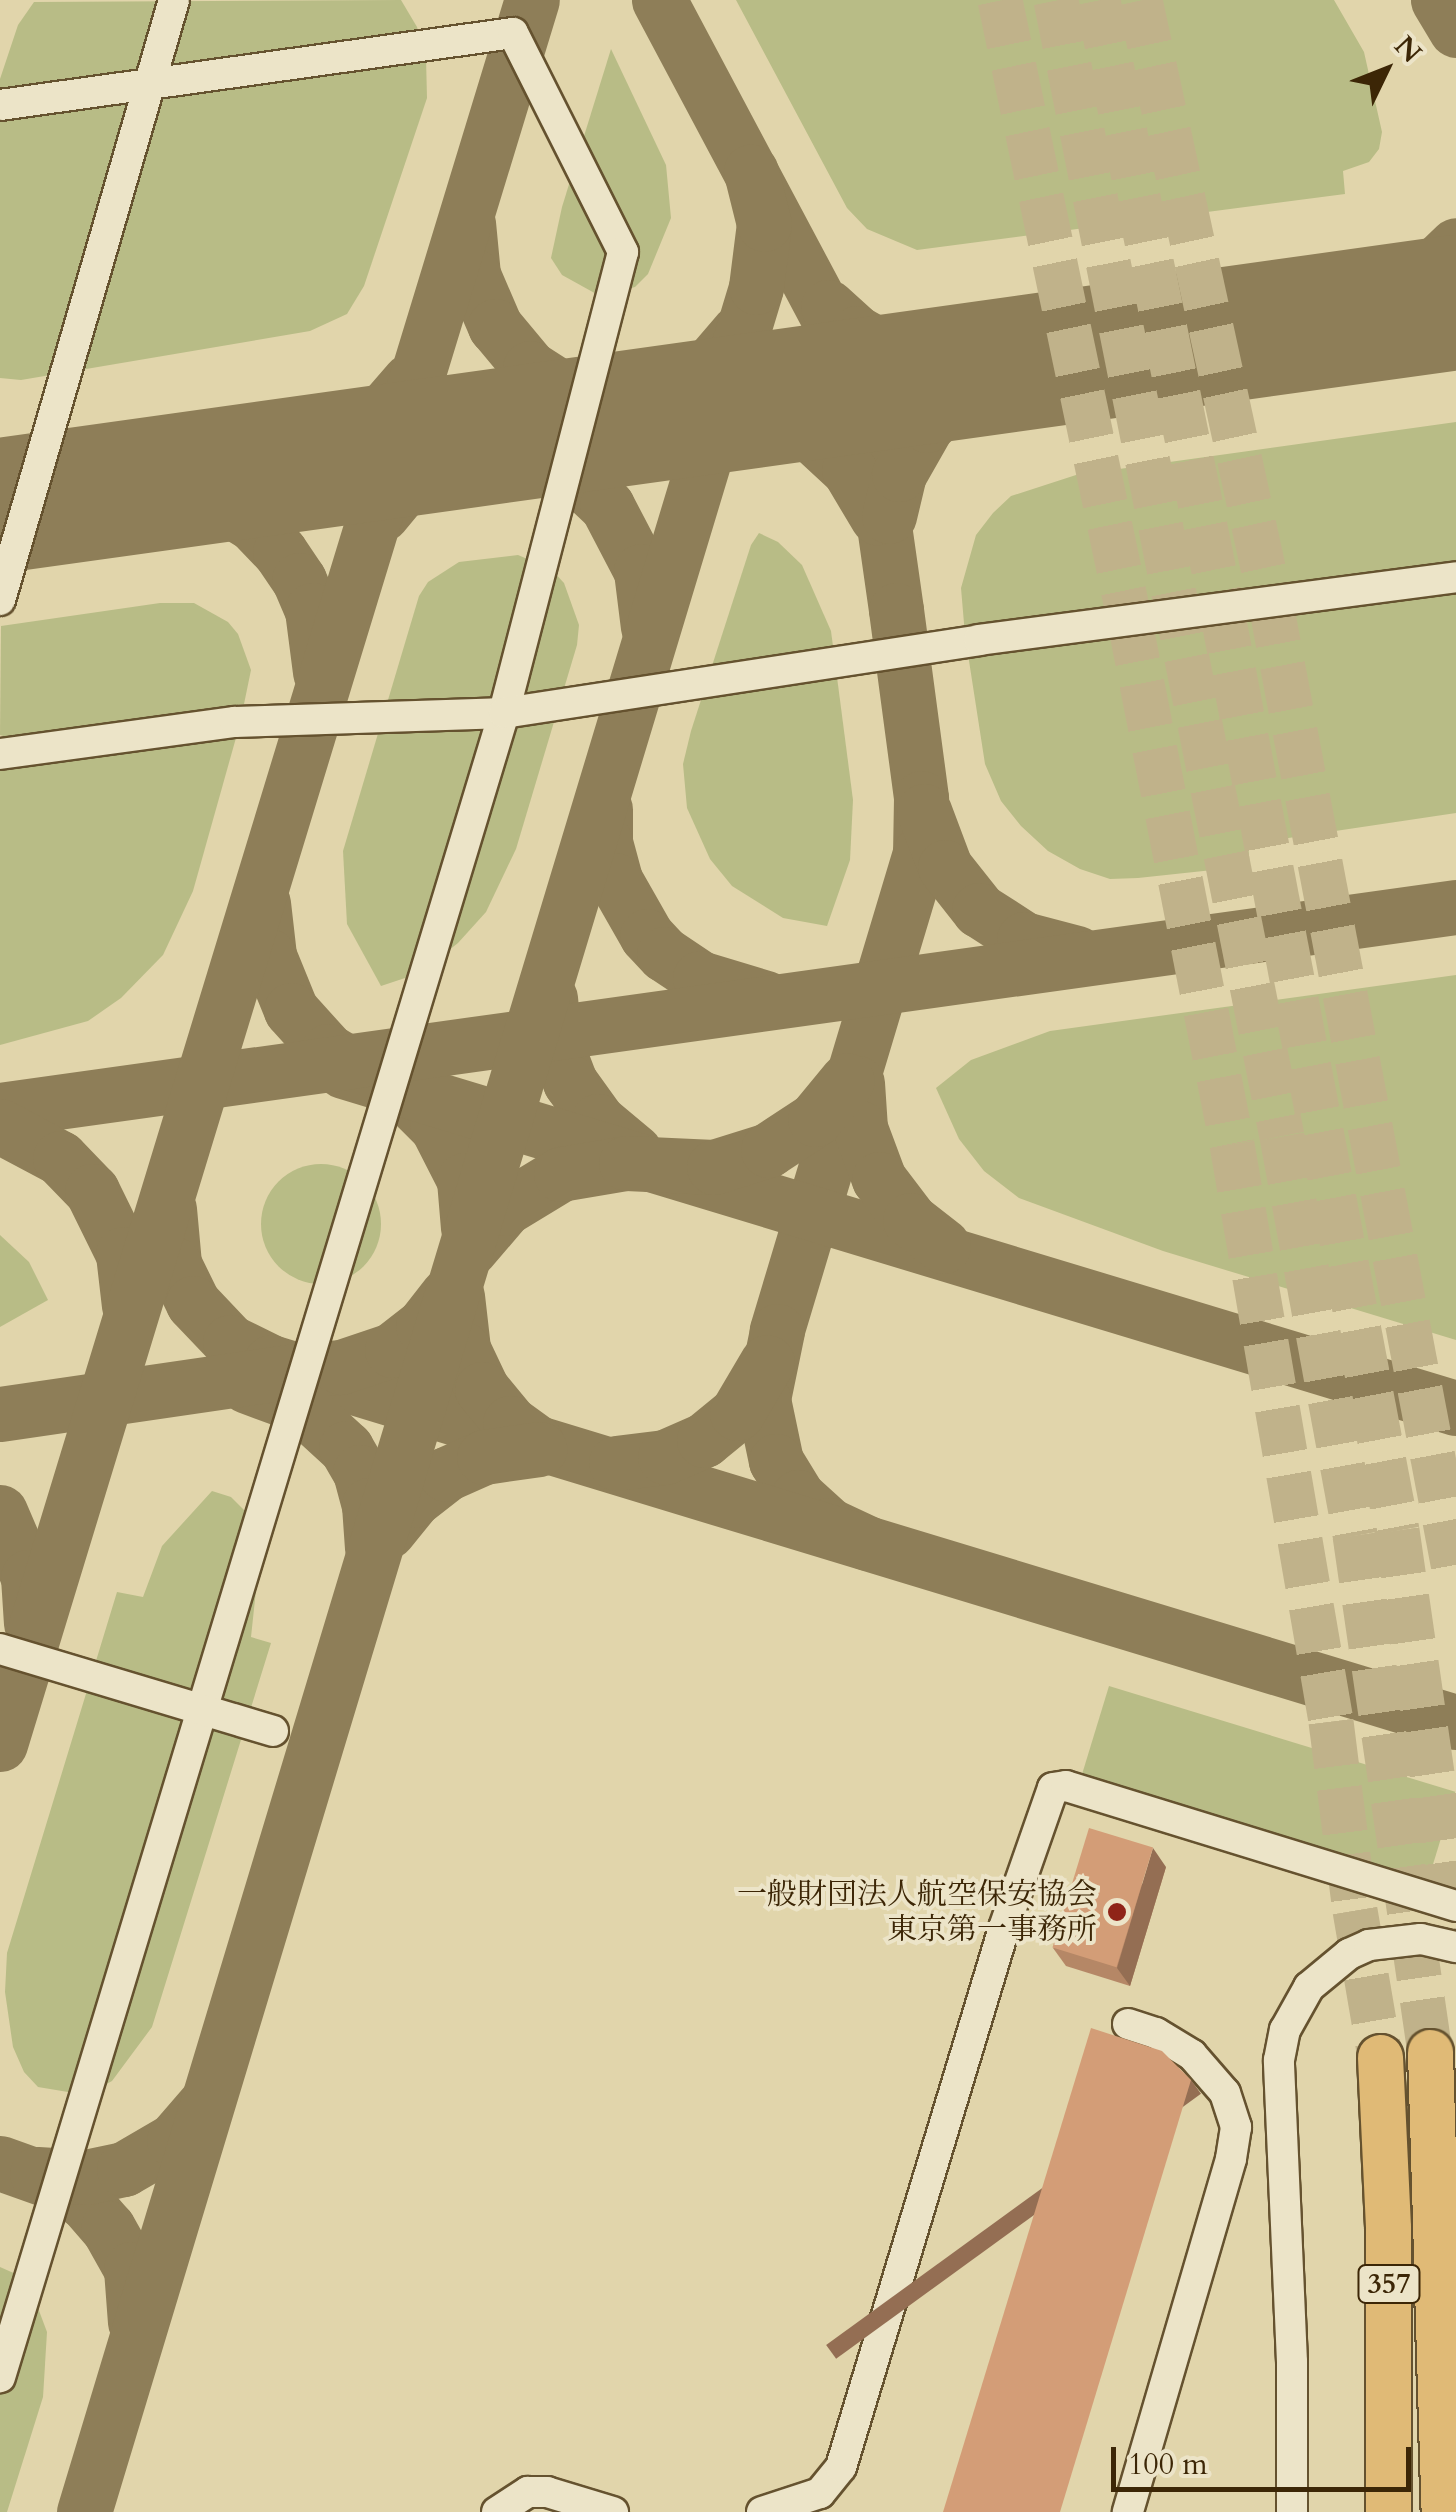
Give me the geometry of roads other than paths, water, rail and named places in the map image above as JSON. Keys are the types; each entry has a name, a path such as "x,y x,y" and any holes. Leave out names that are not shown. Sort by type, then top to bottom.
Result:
{"highway":[{"path":"1430,2052 1444,2512"},
{"name":"357","path":"1380,2057 1390,2347 1388,2512"},
{"path":"1372,2512 1390,2347"}],"street":[{"path":"0,600 174,0"},
{"path":"0,105 513,33 623,252 504,713 0,2377"},
{"path":"0,754 235,722 504,713 979,640 1456,577"},
{"path":"0,1649 273,1731"},
{"path":"762,2512 820,2493 841,2467 1004,1928 1053,1788 1066,1786 1456,1906"},
{"path":"1292,2512 1292,2362 1279,2060 1285,2030 1309,1988 1349,1954 1369,1945 1421,1939 1456,1947"},
{"path":"1128,2024 1156,2033 1192,2055 1225,2093 1236,2128 1231,2159 1128,2512"},
{"path":"498,2512 528,2492 547,2492 613,2512"}],"tunnel":[{"path":"1000,0 1129,617 1232,1144 1331,1721 1355,1910 1380,2057"},
{"path":"1056,0 1282,1136 1355,1535 1430,2052"},
{"path":"1098,0 1221,605 1397,1530 1456,1939"},
{"path":"1140,0 1270,599 1456,1579"}],"place":[{"name":"一般財団法人航空保安協会 東京第一事務所","path":"1117,1912"}]}
